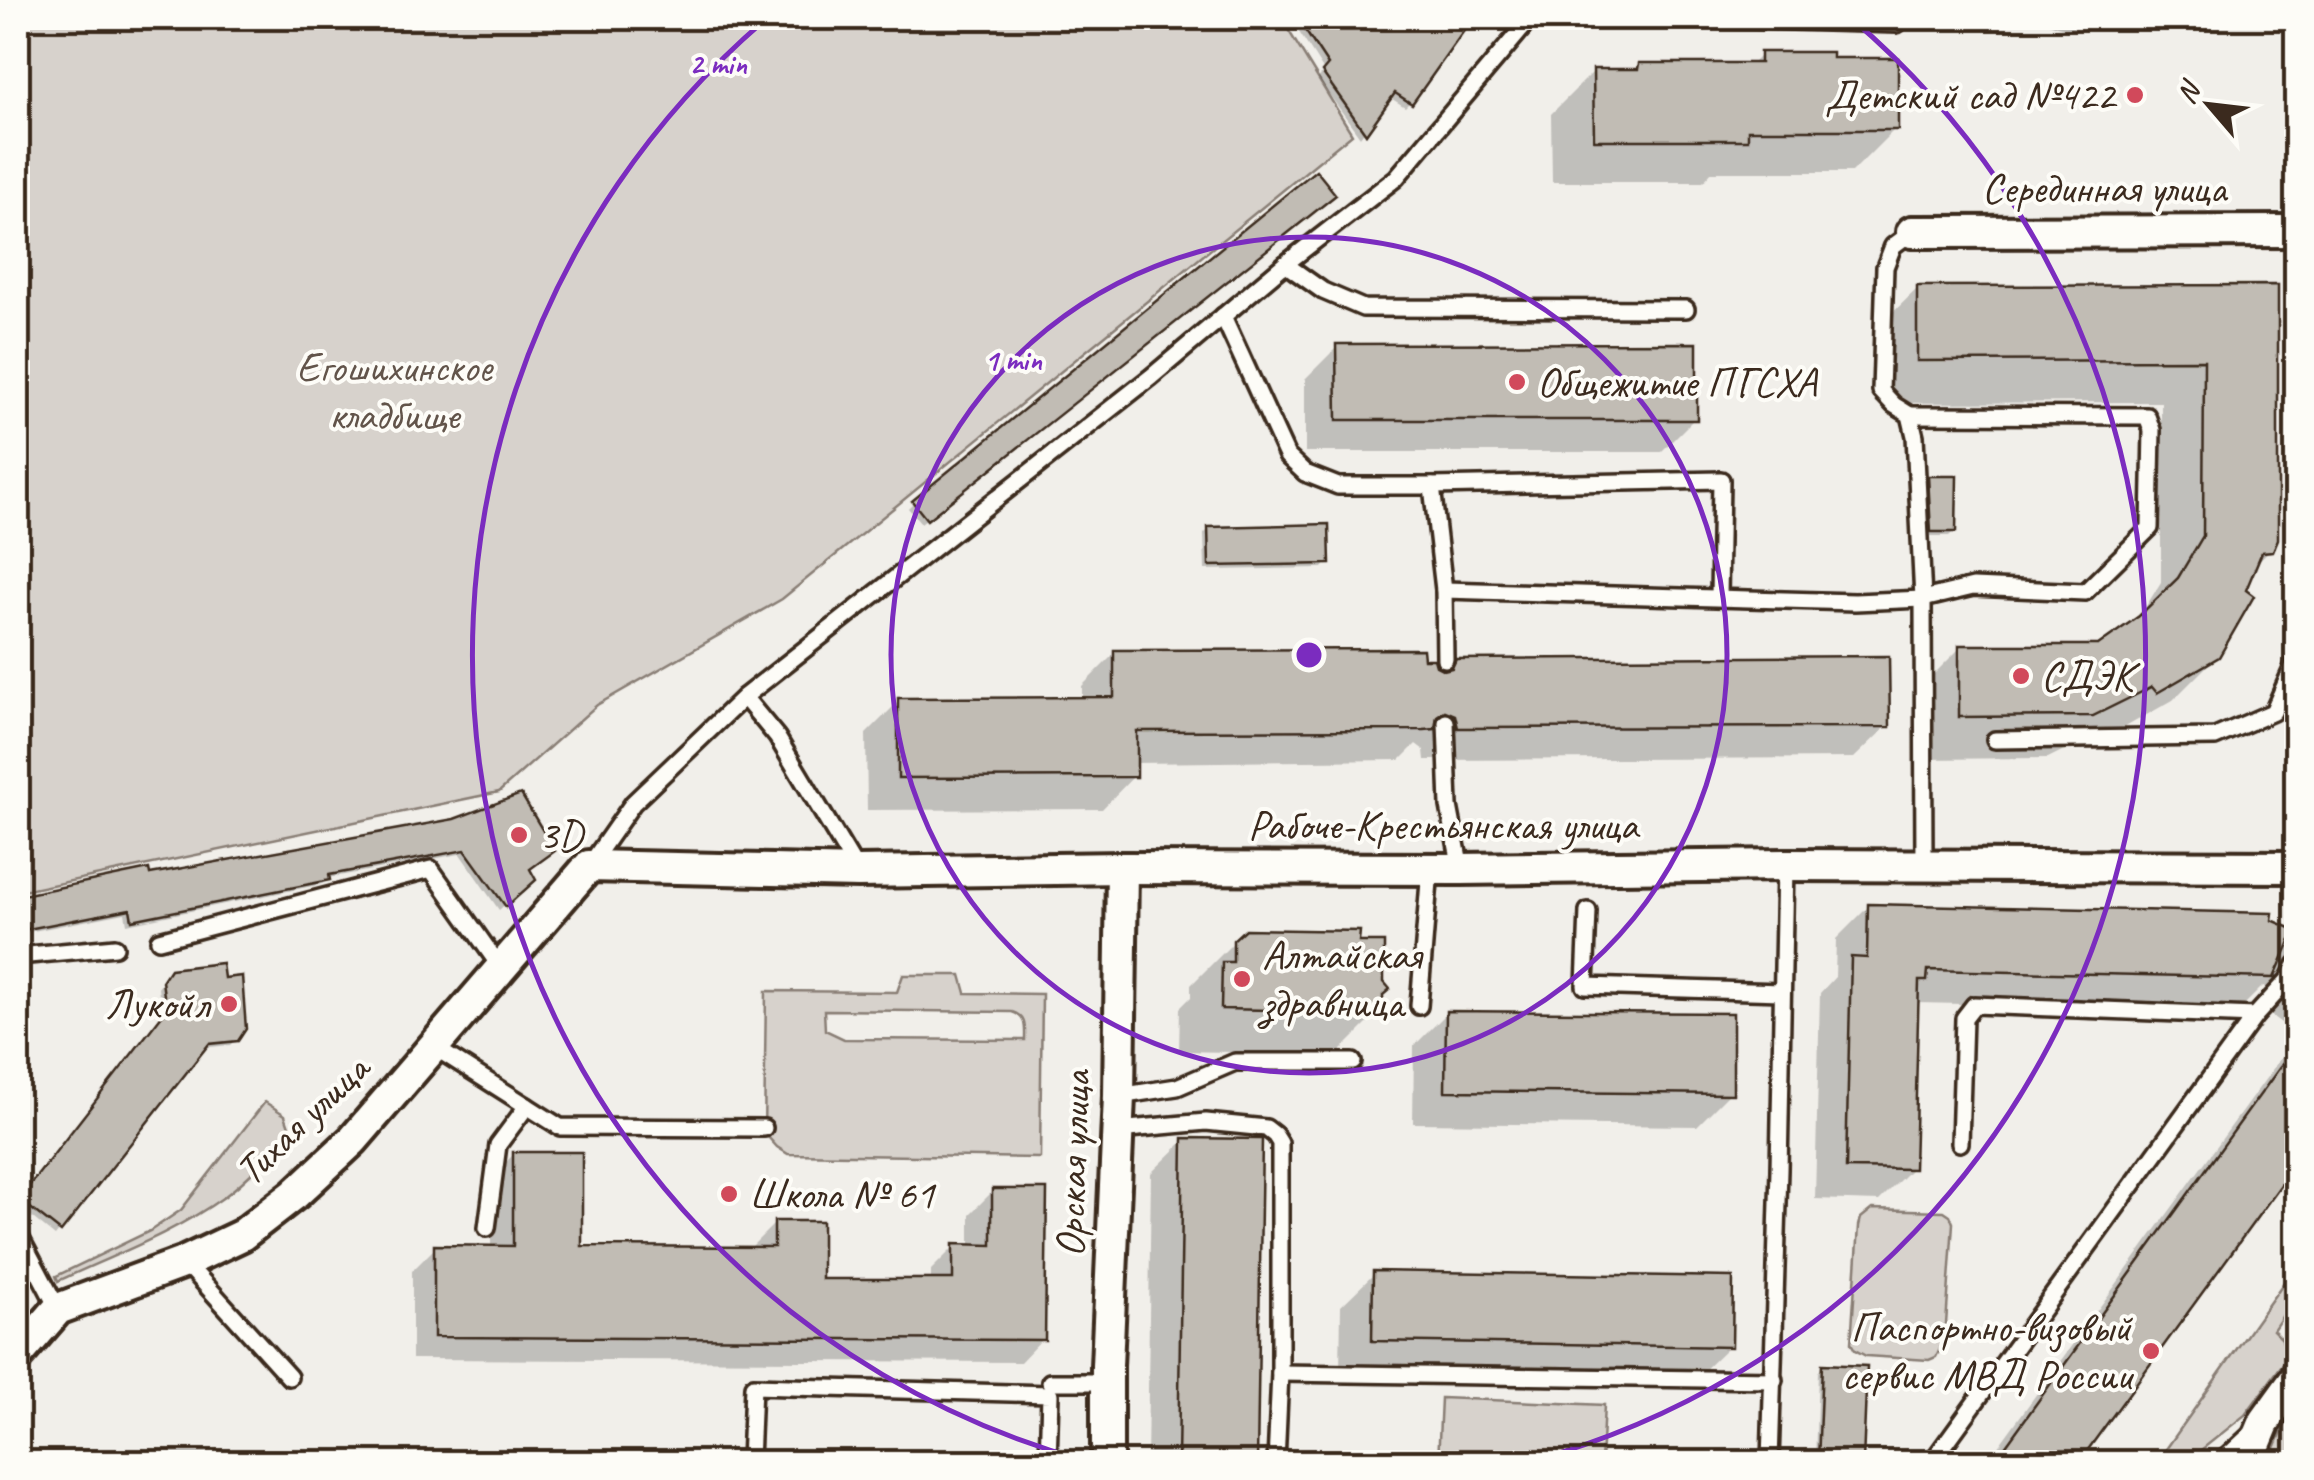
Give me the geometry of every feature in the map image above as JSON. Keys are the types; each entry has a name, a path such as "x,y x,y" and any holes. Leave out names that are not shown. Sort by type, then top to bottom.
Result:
{"street":[{"name":"Серединная улица","path":"1912,232 2296,231"},
{"name":"Рабоче-Крестьянская улица","path":"589,866 858,872 1785,864 2296,867"},
{"name":"Тихая улица","path":"18,1355 58,1308 185,1262 242,1235 295,1194 353,1140 589,866"},
{"name":"Орская улица","path":"1107,1462 1122,868"},
{"path":"2248,1462 2265,1422 2296,1378"}],"lane":[{"path":"589,866 633,803 744,697 1151,377 1396,178 1534,18"},
{"path":"1684,18 1898,24"},
{"path":"1444,590 1855,602 1922,599 1973,587 2085,592 2150,528 2152,430 2146,416 1910,415 1894,405 1881,392 1885,267 1894,246 1912,232"},
{"path":"1286,264 1323,292 1364,308 1686,309"},
{"path":"1223,316 1286,456 1305,472 1338,486 1721,480 1718,597"},
{"path":"1910,415 1915,436 1922,599 1924,866"},
{"path":"1432,486 1444,590 1445,658"},
{"path":"1995,740 2214,737 2273,712 2296,660"},
{"path":"744,697 777,737 858,872"},
{"path":"1446,722 1449,806 1460,869"},
{"path":"1770,1462 1785,864"},
{"path":"159,940 431,868 501,968"},
{"path":"1419,1006 1430,869"},
{"path":"1588,912 1584,986 1782,992"},
{"path":"18,956 115,947"},
{"path":"1932,1462 2296,965"},
{"path":"1960,1143 1964,1018 1974,1005 2256,1016"},
{"path":"434,1047 560,1128 764,1128"},
{"path":"1119,1096 1177,1087 1235,1062 1354,1062"},
{"path":"486,1228 498,1145 527,1106"},
{"path":"1117,1130 1206,1122 1266,1128 1280,1144 1276,1462"},
{"path":"18,1233 58,1308"},
{"path":"185,1262 289,1377"},
{"path":"1280,1373 1774,1380"},
{"path":"1050,1382 1107,1382"},
{"path":"750,1462 752,1386 1050,1394 1048,1462"},
{"path":"2221,1462 2265,1422"}],"green space":[{"name":"Егошихинское кладбище","path":"18,18 1281,18 1352,134 782,599 597,705 499,792 18,892"},
{"path":"903,975 961,975 966,993 1042,994 1040,1158 788,1154 764,1137 766,991 897,992","holes":["824,1010 1012,1012 1023,1020 1025,1040 844,1039 825,1030"]},
{"path":"265,1102 285,1115 291,1132 242,1182 185,1222 58,1281 56,1276 150,1231 181,1210"},
{"path":"1872,1209 1944,1211 1950,1215 1953,1223 1945,1339 1936,1357 1929,1360 1866,1356 1851,1343 1859,1226 1861,1218"},
{"path":"2296,1265 2296,1296 2273,1330 2282,1339 2287,1358 2245,1415 2186,1462 2157,1462"},
{"path":"1441,1398 1604,1405 1601,1462 1438,1462"},
{"path":"2296,1407 2296,1462 2269,1462 2287,1420"}],"building":[{"path":"1297,18 1473,18 1412,104 1395,93 1366,134 1322,72 1328,65"},
{"path":"1760,52 1832,52 1832,58 1898,58 1898,130 1748,130 1748,140 1594,140 1593,69 1638,69 1639,63 1760,63"},
{"path":"1316,170 1336,195 927,520 912,501"},
{"path":"2278,285 2278,539 2273,551 2262,552 2246,590 2254,596 2219,657 2157,693 2152,687 2093,716 1959,717 1959,645 2098,645 2139,616 2178,578 2203,536 2204,360 1917,361 1917,286"},
{"name":"Общежитие ПГСХА","path":"1697,343 1697,420 1337,420 1336,344"},
{"path":"1928,476 1957,476 1956,532 1931,532"},
{"path":"1329,524 1330,564 1209,566 1208,527"},
{"path":"1423,649 1424,659 1434,659 1436,666 1444,670 1452,668 1456,659 1889,656 1890,727 1458,728 1455,715 1445,711 1437,716 1435,729 1424,730 1137,731 1137,777 898,778 898,698 1114,697 1114,650"},
{"path":"521,794 555,851 530,869 536,880 506,907 465,850 329,875 330,880 132,920 130,909 18,931 18,896 149,869 150,874 454,819"},
{"path":"1868,904 2273,913 2272,920 2295,930 2274,978 1928,970 1927,981 1919,981 1914,1169 1846,1168 1851,957 1867,958"},
{"path":"1245,929 1360,931 1359,942 1384,942 1384,982 1390,989 1383,995 1383,1012 1221,1009 1222,962 1233,962 1233,940"},
{"path":"222,963 224,978 242,976 246,1029 238,1041 209,1044 61,1232 19,1199 166,1010 162,981 170,969"},
{"path":"1446,1011 1733,1013 1733,1094 1445,1091"},
{"path":"2296,1045 2296,1164 2079,1462 1994,1462"},
{"path":"1183,1138 1262,1139 1257,1462 1178,1462"},
{"path":"513,1152 582,1152 582,1246 774,1247 774,1221 822,1221 822,1279 953,1279 953,1244 992,1245 992,1189 1047,1189 1045,1340 434,1337 434,1245 513,1246"},
{"path":"1373,1271 1733,1277 1732,1347 1372,1341"},
{"path":"1822,1364 1867,1366 1863,1462 1818,1462"}],"place":[{"name":"Детский сад №422","path":"2135,95"},
{"name":"Общежитие ПГСХА","path":"1517,382"},
{"name":"СДЭК","path":"2021,676"},
{"name":"3D","path":"519,835"},
{"name":"Алтайская здравница","path":"1242,979"},
{"name":"Лукойл","path":"229,1004"},
{"name":"Школа № 61","path":"729,1194"},
{"name":"Паспортно-визовый сервис МВД России","path":"2151,1351"}]}
